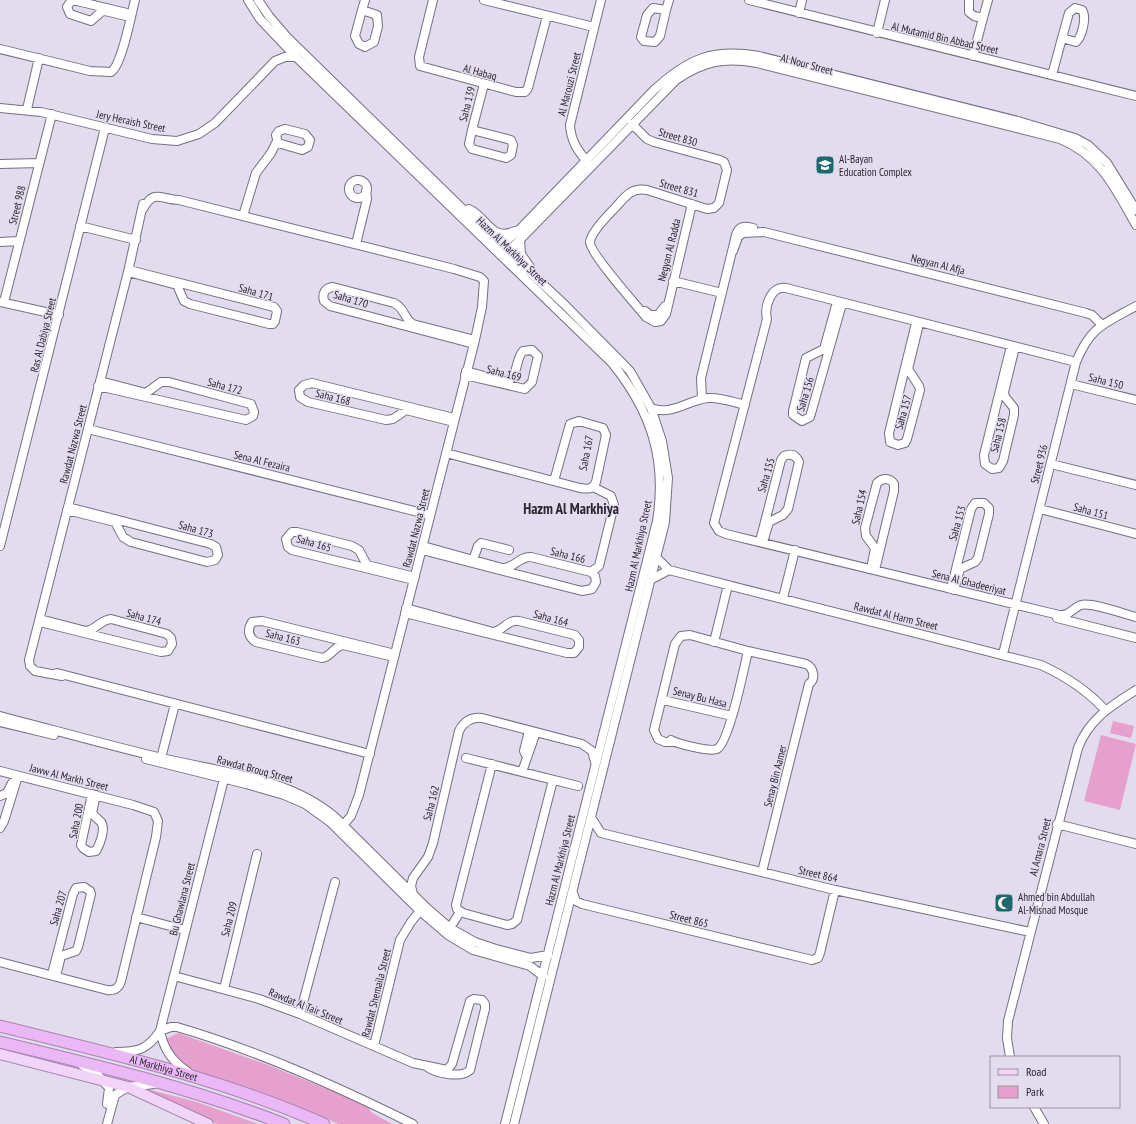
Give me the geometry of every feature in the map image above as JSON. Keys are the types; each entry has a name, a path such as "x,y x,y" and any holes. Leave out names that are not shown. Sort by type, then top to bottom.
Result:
{"highway":[{"name":"Al Markhiya Street","path":"0,1026 108,1053 236,1090 324,1124"},
{"name":"Al Markhiya Street","path":"0,1042 166,1083 232,1104 284,1124"}],"main road":[{"path":"0,1054 128,1087 208,1124"}],"street":[{"path":"74,0 130,16 105,11 98,14 94,20 89,21 70,14 67,10 68,5 74,0"},
{"path":"0,49 90,71 107,73 113,72 122,50 135,0"},
{"name":"Hazm Al Markhiya Street","path":"248,0 260,19 296,57 499,248"},
{"name":"Hazm Al Markhiya Street","path":"258,0 269,16 288,37 464,208 505,255 612,363 624,377 645,412 658,455 660,495 657,521 506,1124"},
{"path":"362,10 365,0"},
{"name":"Al Habaq","path":"433,0 418,63 422,68 516,92 527,90 547,16"},
{"path":"484,0 594,27"},
{"name":"Al Marouzi Street","path":"592,167 572,141 570,125 601,0"},
{"path":"666,10 669,0"},
{"name":"Al Mutamid Bin Abbad Street","path":"748,0 1136,96"},
{"path":"799,13 802,0"},
{"path":"877,33 885,0"},
{"path":"969,0 969,12 974,16 983,18"},
{"path":"973,56 988,0"},
{"path":"94,5 98,14"},
{"path":"1052,75 1062,38"},
{"path":"275,61 279,51 279,40"},
{"name":"Al Nour Street","path":"499,248 520,229 672,74 686,64 705,56 724,53 744,53 759,56 1060,139 1074,145 1093,159 1101,168 1136,225"},
{"path":"275,61 285,57 296,57"},
{"path":"27,109 39,58"},
{"name":"Al Nour Street","path":"505,255 676,80 706,63 724,60 757,63 1075,138 1088,145 1107,163 1136,210"},
{"name":"Jery Heraish Street","path":"0,108 27,109 52,114 105,128 165,141 191,138 205,131 215,123 275,61"},
{"name":"Saha 139","path":"472,130 511,140 513,145 511,155 506,158 472,149 469,144 472,130 484,84"},
{"name":"Street 988","path":"2,302 52,114"},
{"name":"Street 830","path":"632,124 647,139 702,156 720,164 724,169 724,176 719,203 714,208 707,209 704,207"},
{"name":"Ras Al Dabiya Street","path":"0,546 105,128"},
{"path":"243,216 256,173 268,157 277,141 278,133 285,129 305,134 310,140 308,146 302,150 285,146 277,141"},
{"path":"268,157 285,146"},
{"path":"0,164 39,163"},
{"name":"Street 831","path":"621,202 635,192 649,191 704,207"},
{"path":"354,244 364,194"},
{"name":"Rawdat Nazwa Street","path":"341,828 351,816 357,804 370,754 394,656 415,579 482,307 489,286 487,277 478,273 454,269 179,200 154,196 148,200 143,210 29,660 32,669 370,754"},
{"name":"Negyan Al Radda","path":"621,202 600,224 590,242 592,250 600,262 638,306 650,315 656,316 663,311 668,301 692,204"},
{"path":"464,208 472,211 500,234 508,234 520,229"},
{"path":"80,226 136,240"},
{"name":"Negyan Al Afja","path":"702,399 701,378 733,251 738,238 743,233 764,232 1086,313 1092,315 1102,324"},
{"path":"520,240 520,250 524,260 546,286"},
{"path":"0,242 19,241"},
{"name":"Hazm Al Markhiya Street","path":"505,255 546,286 630,371 651,408 659,428 666,460 668,501 665,522 587,839 514,1124"},
{"name":"Saha 171","path":"128,271 274,307 277,311 275,320 273,324 269,324 190,304 184,301 179,288 175,284 128,271"},
{"path":"673,281 722,293"},
{"path":"181,295 186,288 191,286"},
{"name":"Saha 170","path":"329,288 338,288 397,304 404,312 408,321 413,324 474,342 330,306 324,301 324,293 329,288"},
{"name":"Sena Al Ghadeeriyat","path":"1076,362 796,292 783,291 778,293 767,319 721,501 714,523 719,531 952,589 1136,638"},
{"path":"2,302 59,315"},
{"name":"Saha 156","path":"839,303 825,364 810,417 802,421 793,415 793,411 804,363 808,357 822,351 825,347 839,303"},
{"name":"Street 936","path":"1003,654 1076,362 1088,338 1102,324 1136,306"},
{"path":"394,323 399,320 404,312"},
{"name":"Saha 157","path":"917,323 908,371 919,386 920,390 907,439 905,443 898,445 890,442 889,433 917,323"},
{"name":"Saha 158","path":"1013,346 1004,392 1008,401 1014,408 1014,415 1003,461 999,468 992,469 988,467 984,460 996,406 1013,346"},
{"name":"Saha 169","path":"528,349 536,352 538,358 531,385 525,389 516,388 466,373 509,381 514,375 521,352 528,349"},
{"path":"815,354 821,358 825,364"},
{"path":"514,375 516,388"},
{"path":"901,381 913,377"},
{"name":"Saha 172","path":"163,382 169,382 251,404 254,412 253,416 246,420 161,400 99,383 144,392 155,388 163,382"},
{"name":"Saha 168","path":"312,383 454,420 404,410 393,419 386,420 308,402 300,397 299,390 304,385 312,383"},
{"name":"Saha 150","path":"1071,384 1136,400"},
{"path":"155,388 157,396 161,400"},
{"path":"651,408 661,411 669,411 702,399 718,398 745,406"},
{"path":"996,406 1008,401"},
{"path":"392,403 398,416"},
{"path":"659,428 663,417 669,411"},
{"name":"Saha 167","path":"557,480 570,424 576,421 583,421 603,428 606,433 596,482 593,487"},
{"name":"Saha 167","path":"582,425 600,430 602,439 593,476 590,480 586,484 557,480 573,427 582,425"},
{"name":"Sena Al Fezaira","path":"88,429 430,515"},
{"name":"Saha 167","path":"446,452 557,480 584,489 593,487 610,496 614,505 599,566 591,572"},
{"name":"Saha 155","path":"787,454 795,456 799,462 788,509 785,513 769,522 762,541 768,508 781,460 787,454"},
{"path":"1051,464 1136,485"},
{"name":"Saha 154","path":"883,479 892,481 894,488 884,536 873,569 876,550 866,536 865,528 875,487 877,483 883,479"},
{"name":"Saha 153","path":"980,502 984,503 989,508 989,514 978,558 975,562 966,565 958,571 952,589 972,505 980,502"},
{"path":"768,508 777,517"},
{"name":"Saha 173","path":"68,509 211,544 218,550 217,558 211,561 204,561 131,542 124,539 115,522 68,509"},
{"name":"Saha 151","path":"1040,509 1136,534"},
{"path":"122,535 124,526 130,523"},
{"name":"Saha 165","path":"292,532 297,532 356,547 367,565 415,579 292,550 288,547 286,539 292,532"},
{"path":"870,541 878,540 884,536"},
{"path":"473,560 478,546 481,543 509,550"},
{"name":"Saha 166","path":"422,548 506,568 524,558 531,557 591,572 596,579 592,589 586,591 422,548"},
{"path":"783,598 795,550"},
{"path":"353,565 361,554"},
{"path":"959,556 966,565"},
{"path":"650,580 669,570 656,557"},
{"path":"515,564 518,574"},
{"name":"Rawdat Al Harm Street","path":"669,570 1003,654 1041,665 1059,674 1087,693 1105,710"},
{"path":"714,642 728,585"},
{"name":"Sena Al Ghadeeriyat","path":"1016,606 1063,615 1081,605 1090,605 1136,617"},
{"name":"Saha 164","path":"406,610 493,632 497,631 511,620 519,621 575,635 580,643 577,650 571,653 506,638 406,610"},
{"path":"1074,610 1079,623"},
{"name":"Saha 174","path":"106,619 110,619 166,634 172,638 172,644 165,652 103,638 40,620 86,631 92,629 106,619"},
{"name":"Saha 163","path":"257,621 329,638 394,656 349,645 339,646 327,657 318,658 256,642 252,640 248,631 252,622 257,621"},
{"path":"97,625 103,638"},
{"path":"504,626 506,638"},
{"name":"Senay Bin Aamer","path":"748,651 724,749 718,754 702,752 696,748 663,738 659,732 660,713 672,666 672,657 678,638 687,634 796,663 807,671 809,684 762,872"},
{"path":"329,638 333,644 333,651"},
{"name":"Al Amara Street","path":"1010,1056 1007,1038 1008,1021 1072,765 1082,737 1095,719 1105,710 1136,690"},
{"name":"Senay Bu Hasa","path":"663,700 732,716"},
{"path":"161,760 175,704"},
{"name":"Rawdat Brouq Street","path":"0,716 161,760"},
{"name":"Saha 162","path":"413,894 412,882 417,871 431,851 461,727 471,719 482,718 582,744 594,743 602,739"},
{"name":"Rawdat Brouq Street","path":"0,722 224,776 295,791 324,808 341,828 424,910"},
{"path":"522,772 526,757 530,754 532,732"},
{"path":"582,744 592,751 596,762"},
{"path":"466,758 578,786"},
{"path":"459,910 456,902 492,764"},
{"name":"Jaww Al Markh Street","path":"0,771 133,805 156,814 158,820 156,836 121,978 114,984 108,986 84,982 0,962"},
{"path":"10,804 1,795 9,791 16,775"},
{"path":"0,828 10,804 16,775"},
{"name":"Bu Ghawlana Street","path":"108,1053 136,1051 146,1047 160,1032 224,776"},
{"path":"459,910 507,925 516,921 553,780"},
{"name":"Saha 200","path":"94,795 92,810 102,824 103,831 98,848 93,852 86,851 82,845 86,823 94,795"},
{"path":"587,839 602,833 592,818"},
{"path":"86,823 97,819"},
{"path":"1057,824 1136,844"},
{"name":"Rawdat Brouq Street","path":"341,828 413,894 437,927 460,943 492,956 530,966 543,976"},
{"name":"Street 864","path":"602,833 835,890 1030,932"},
{"name":"Saha 209","path":"224,989 257,854"},
{"path":"396,877 406,876 417,871"},
{"path":"300,1014 335,882"},
{"name":"Saha 207","path":"79,887 87,888 90,891 90,897 78,947 76,951 68,953 60,958 54,975 60,944 74,890 79,887"},
{"name":"Street 865","path":"582,904 791,955 810,956 816,953 821,944 835,890"},
{"path":"573,893 576,901 582,904"},
{"path":"568,910 575,905 582,904"},
{"path":"424,910 441,926 446,929 448,927 475,942 531,958 548,955"},
{"name":"Rawdat Shemaila Street","path":"374,1046 399,945 407,928 424,910"},
{"path":"448,927 459,910"},
{"path":"136,917 185,930"},
{"path":"60,944 63,950 68,953"},
{"name":"Rawdat Al Tair Street","path":"174,976 224,989 300,1014 413,1063 447,1070 452,1066"},
{"path":"478,999 485,1004 485,1010 472,1065 467,1074 460,1076 452,1066 468,1006 470,1001 478,999"},
{"path":"196,1078 179,1066 166,1052 160,1032 171,1027 177,1027 274,1062 338,1088 413,1124"},
{"path":"75,1060 105,1082 110,1092 102,1124"},
{"name":"Rawdat Al Tair Street","path":"426,1066 460,1076"},
{"path":"107,1124 115,1095 128,1087 166,1083"},
{"path":"1035,1108 1044,1124"}],"green space":[{"path":"1113,721 1134,726 1131,738 1110,733"},
{"path":"1101,735 1136,744 1120,810 1084,801"},
{"path":"178,1033 268,1065 367,1105 371,1112 392,1124 338,1124 317,1114 194,1070 176,1058 168,1044 166,1039"},
{"path":"147,1089 197,1102 258,1124 217,1124 147,1092"}],"place":[{"name":"Al-Bayan Education Complex","path":"825,165"},
{"name":"Ahmed bin Abdullah Al-Misnad Mosque","path":"1004,903"}],"district":[{"name":"Hazm Al Markhiya","path":"571,509"}]}
